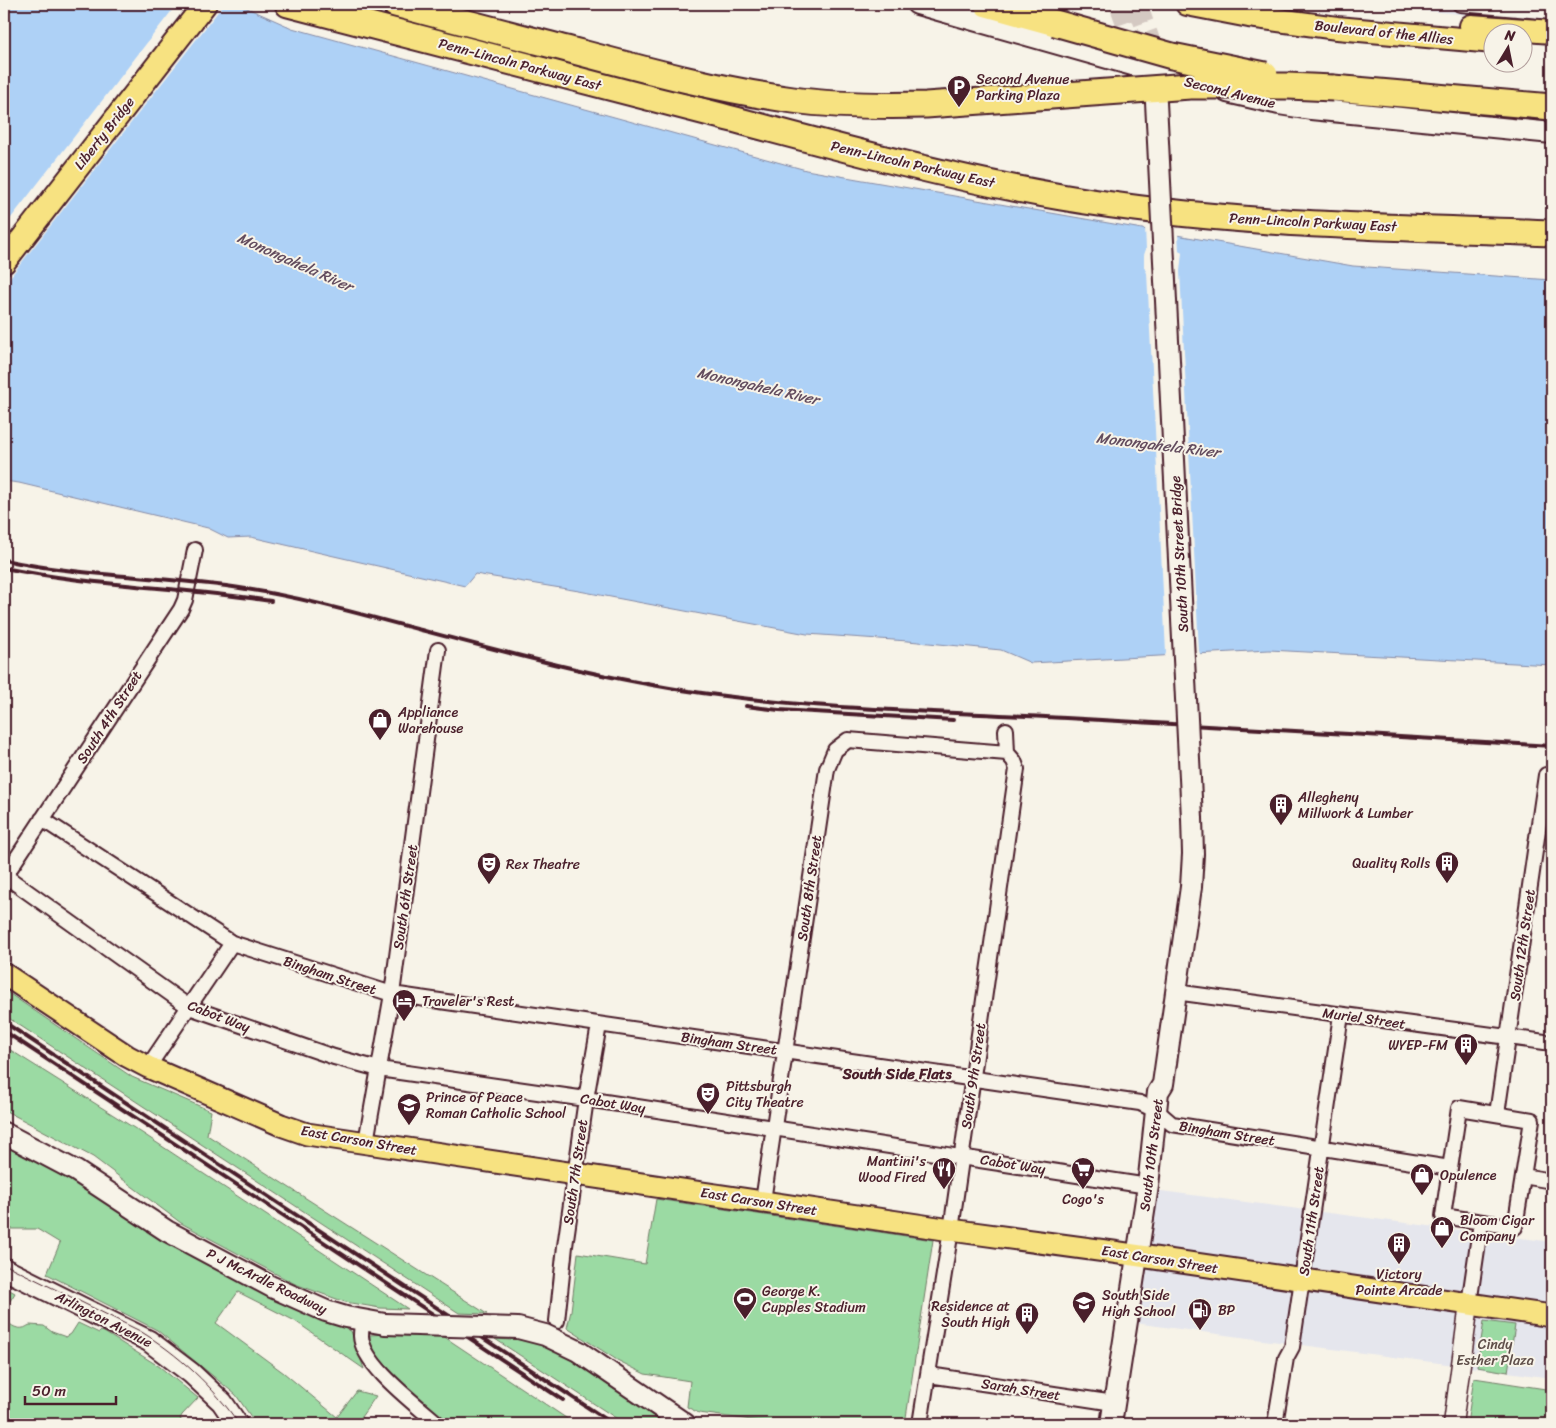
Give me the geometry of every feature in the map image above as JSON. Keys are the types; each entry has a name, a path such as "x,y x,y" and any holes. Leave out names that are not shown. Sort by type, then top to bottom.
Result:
{"highway":[{"name":"Liberty Bridge","path":"4,262 205,4"},
{"name":"Penn-Lincoln Parkway East","path":"288,4 900,163 1064,197 1173,212 1284,222 1552,233"},
{"path":"315,4 387,29"},
{"name":"Penn-Lincoln Parkway East","path":"395,4 720,88 795,100 828,103 893,106 926,105 1190,86 1280,86 1333,88 1552,107"},
{"path":"987,4 1172,56 1333,88"},
{"name":"Boulevard of the Allies","path":"1187,4 1250,16 1337,28 1484,41"},
{"name":"Boulevard of the Allies","path":"1276,4 1330,12 1552,32"},
{"path":"1534,45 1552,46"}],"main road":[{"name":"Second Avenue","path":"917,4 1151,72 1248,97 1311,109 1552,133"},
{"path":"1131,37 1151,72"},
{"path":"1150,43 1151,72"},
{"name":"South 10th Street Bridge","path":"1151,72 1156,102 1192,818 1193,854 1191,886"},
{"name":"South 10th Street","path":"1111,1424 1148,1186 1158,1092 1163,1084 1191,886"},
{"name":"East Carson Street","path":"4,974 127,1056 281,1125 306,1134 951,1230 1552,1316"},
{"name":"P J McArdle Roadway","path":"4,1133 76,1172 167,1232 272,1287 326,1311 385,1324 518,1328 545,1335 578,1351 677,1419"},
{"name":"Arlington Avenue","path":"4,1269 149,1341 191,1373 222,1402 237,1424"}],"street":[{"path":"1460,4 1552,12"},
{"name":"South 4th Street","path":"4,876 181,609 185,600 195,550"},
{"name":"South 6th Street","path":"366,1142 392,994 438,650"},
{"name":"South 9th Street","path":"920,1424 962,1156 1017,769 1014,761 1007,753 1006,730"},
{"name":"South 8th Street","path":"763,1201 827,769 835,750 848,740 1007,753"},
{"name":"South 12th Street","path":"1498,1114 1549,775"},
{"name":"Bingham Street","path":"42,819 232,943 392,994 1140,1103 1157,1111 1172,1124 1450,1168"},
{"name":"Cabot Way","path":"4,876 189,1007 334,1057 379,1069 962,1156 1148,1186"},
{"path":"148,1067 232,943"},
{"name":"Muriel Street","path":"1175,992 1552,1043"},
{"name":"South 11th Street","path":"1275,1424 1286,1358 1292,1347 1303,1280 1341,1015"},
{"name":"South 7th Street","path":"557,1321 575,1174 599,1025"},
{"path":"1459,1108 1498,1114 1532,1120 1515,1227 1443,1216 1459,1108"},
{"path":"1523,1176 1552,1181"},
{"path":"1454,1424 1481,1222"},
{"path":"362,1320 361,1337 366,1352 377,1369 438,1424"},
{"name":"Sarah Street","path":"929,1375 1114,1403"}],"shaded area":[{"path":"1351,4 1552,4 1552,23 1513,19"},
{"path":"1138,1188 1552,1242 1552,1378 1127,1322"}],"green space":[{"path":"4,990 132,1077 211,1111 207,1135 487,1314 459,1313 4,1015"},
{"path":"4,1046 142,1133 408,1309 380,1308 345,1302 295,1284 181,1223 93,1157 4,1110"},
{"path":"4,1141 66,1174 172,1242 296,1309 351,1331 364,1369 295,1321 238,1292 216,1323 284,1373 337,1417 357,1391 376,1396 361,1417 371,1424 256,1424 236,1395 157,1330 47,1274 60,1243 37,1229 4,1229"},
{"name":"George K. Cupples Stadium","path":"656,1199 933,1240 905,1424 782,1424 699,1413 687,1407 690,1381 645,1374 617,1360 567,1328 578,1253 645,1264"},
{"path":"4,1287 15,1293 4,1311"},
{"path":"4,1315 9,1324 16,1327 44,1326 52,1332 66,1337 71,1334 78,1323 99,1333 101,1331 104,1332 160,1367 198,1398 180,1419 186,1424 4,1424"},
{"name":"Cindy Esther Plaza","path":"1484,1321 1515,1325 1508,1372 1477,1367"},
{"path":"370,1335 443,1336 575,1424 448,1424 435,1415 382,1362 371,1345"},
{"path":"512,1338 545,1346 569,1357 660,1420 661,1424 625,1424 495,1339 511,1340"},
{"path":"1474,1378 1552,1390 1552,1424 1467,1424"}],"water":[{"name":"Monongahela River","path":"4,4 238,4 292,28 806,170 1353,266 1552,280 1552,665 1269,650 1031,663 1001,650 807,634 579,591 475,574 465,586 251,537 228,538 208,528 4,481"}],"pier":[{"path":"177,4 224,4 4,285 4,227"},
{"path":"1145,227 1178,233 1179,250 1182,253 1180,271 1199,651 1201,656 1164,658 1166,653 1152,369 1147,273 1144,267 1146,249"}],"tunnel":[{"path":"1119,4 1131,37"},
{"path":"1137,4 1151,43"}],"tram line":[{"path":"4,1264 140,1331 154,1340 207,1384 239,1424"}],"railway":[{"path":"4,560 64,570 216,585 290,597 584,671 682,690 730,697 874,709 1127,721 1552,746"},
{"path":"4,568 70,579 204,592 271,601"},
{"path":"746,706 779,710 953,720"},
{"path":"4,1022 613,1424"},
{"path":"4,1031 563,1400"}],"place":[{"name":"Second Avenue Parking Plaza","path":"959,108"},
{"name":"Appliance Warehouse","path":"380,741"},
{"name":"Allegheny Millwork & Lumber","path":"1281,826"},
{"name":"Quality Rolls","path":"1447,884"},
{"name":"Rex Theatre","path":"489,885"},
{"name":"Traveler's Rest","path":"404,1022"},
{"name":"WYEP-FM","path":"1466,1066"},
{"name":"Pittsburgh City Theatre","path":"708,1115"},
{"name":"Prince of Peace Roman Catholic School","path":"409,1126"},
{"name":"Mantini's Wood Fired","path":"944,1190"},
{"name":"Cogo's","path":"1083,1190"},
{"name":"Opulence","path":"1422,1196"},
{"name":"Bloom Cigar Company","path":"1442,1249"},
{"name":"Victory Pointe Arcade","path":"1399,1265"},
{"name":"George K. Cupples Stadium","path":"745,1320"},
{"name":"South Side High School","path":"1084,1324"},
{"name":"BP","path":"1200,1331"},
{"name":"Residence at South High","path":"1027,1335"}],"district":[{"name":"South Side Flats","path":"897,1074"}]}
